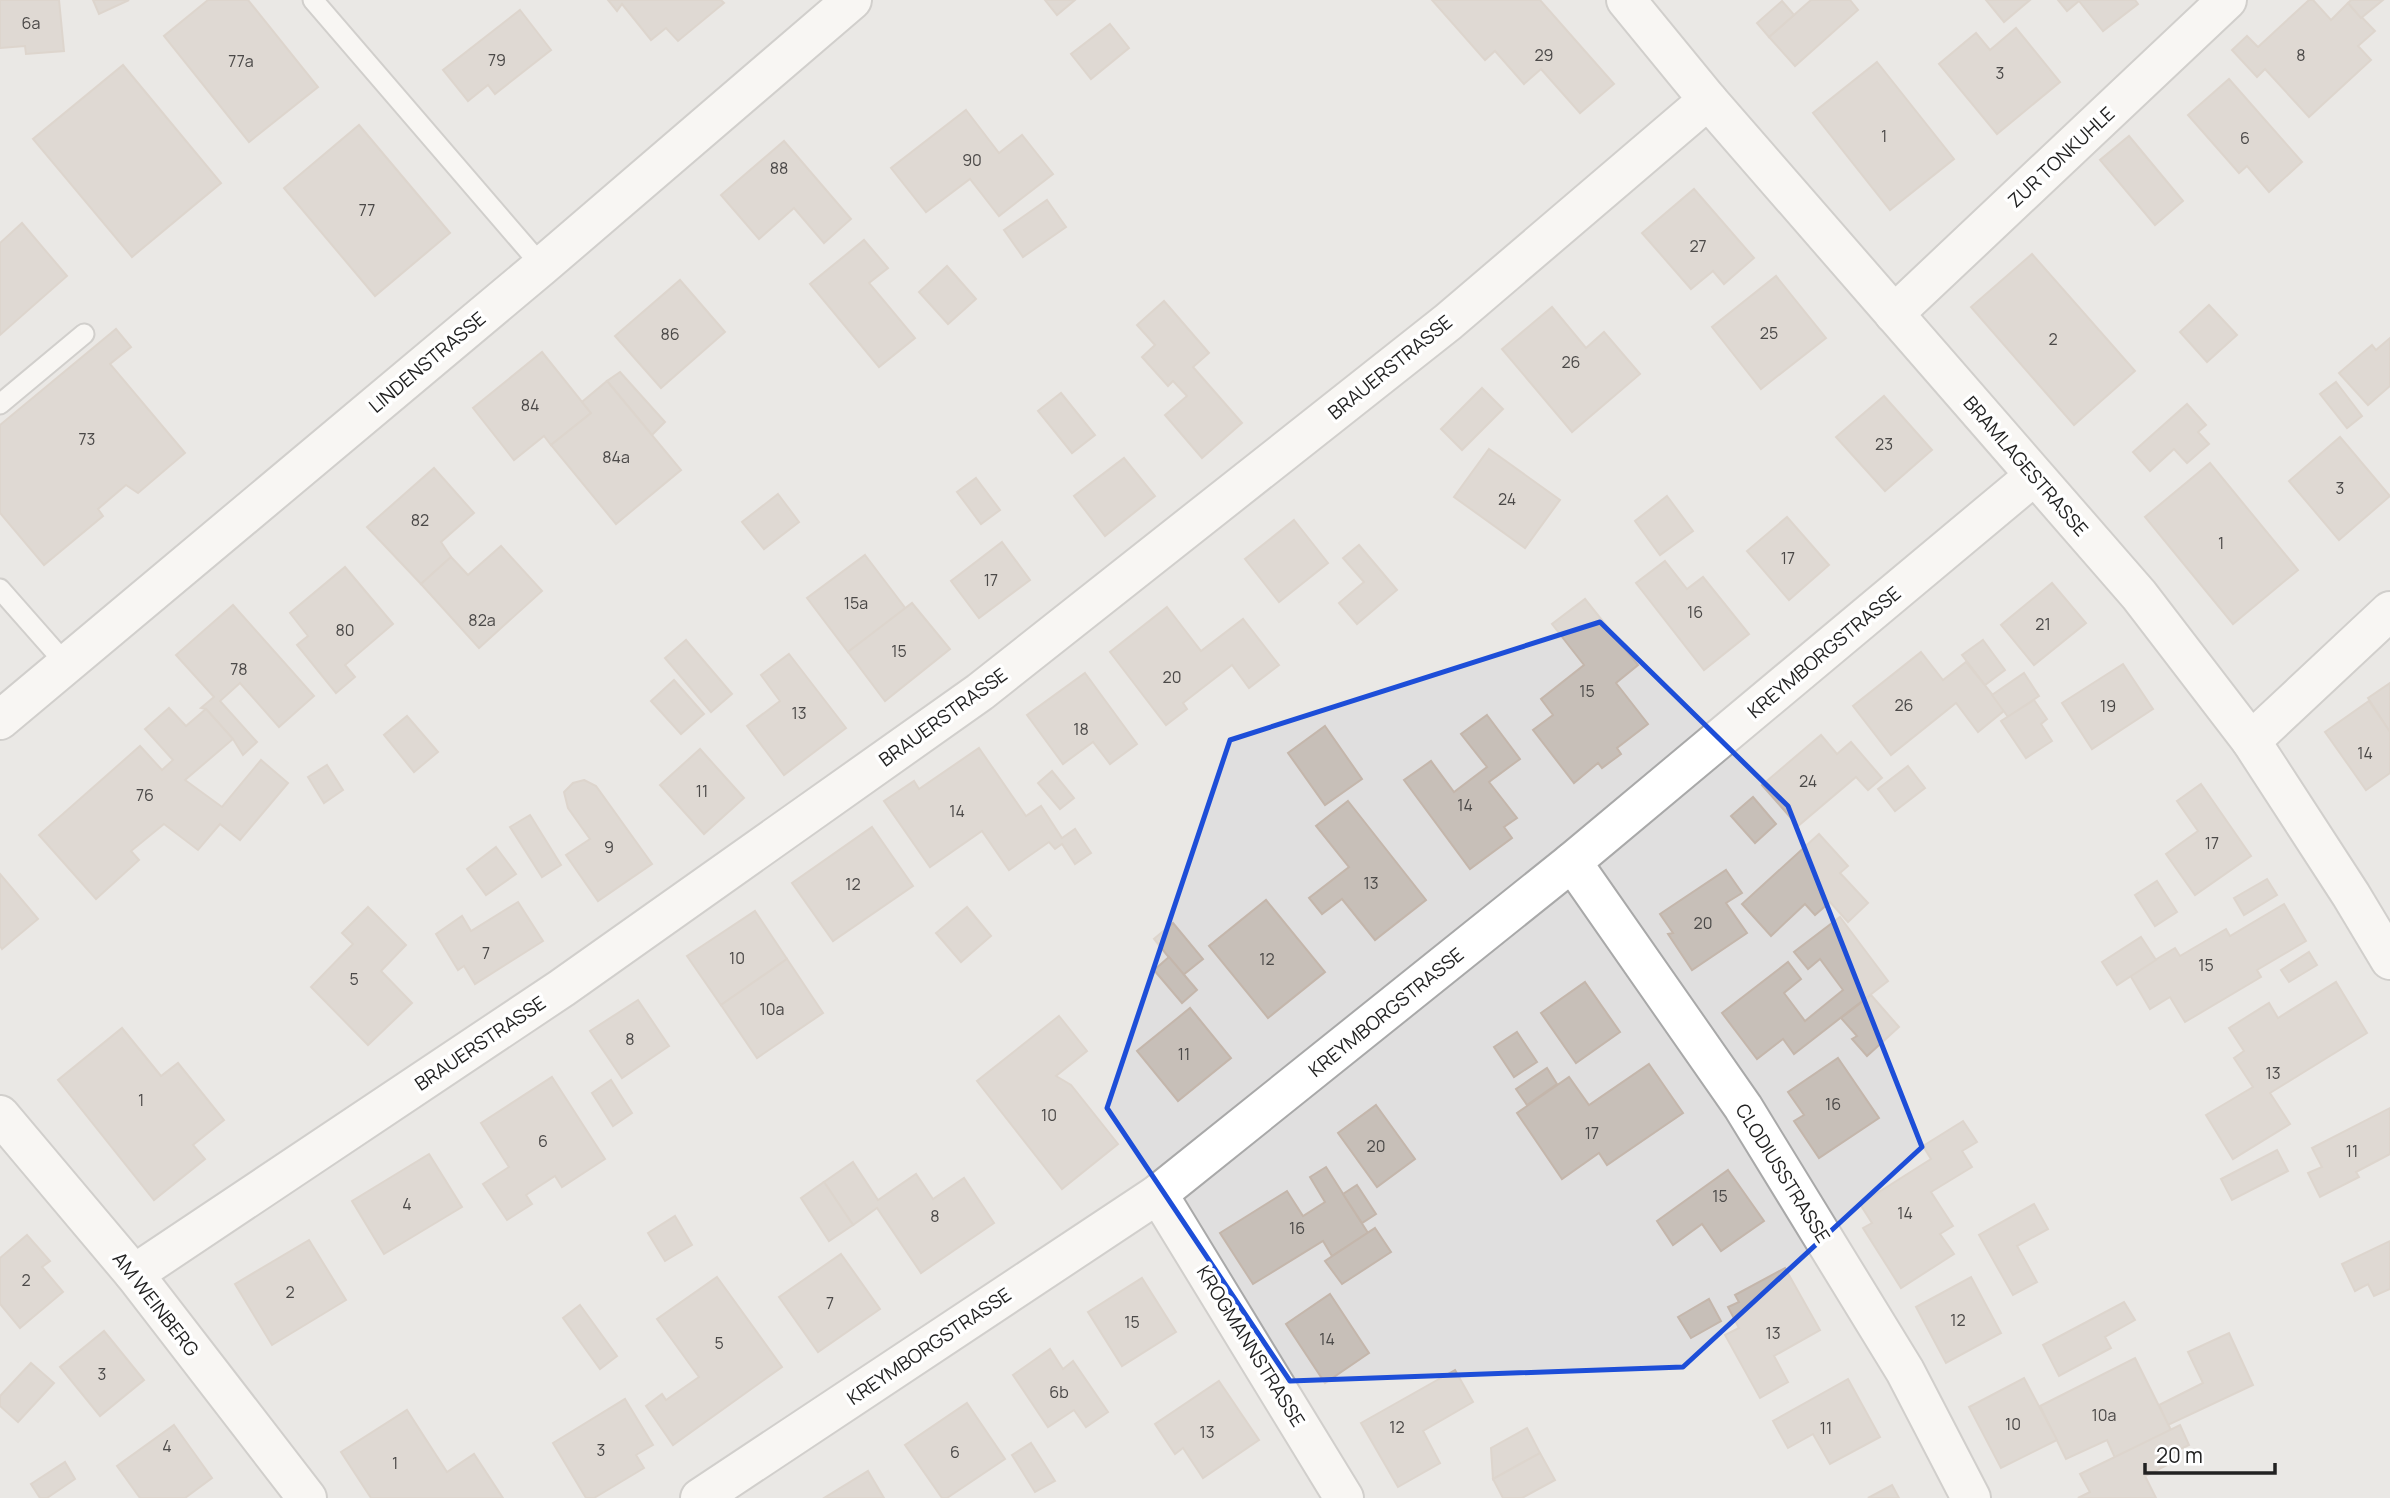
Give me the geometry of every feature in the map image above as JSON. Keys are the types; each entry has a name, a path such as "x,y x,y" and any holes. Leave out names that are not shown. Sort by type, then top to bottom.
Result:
{"street":[{"name":"LINDENSTRASSE","path":"0,720 542,266 852,0"},
{"name":"BRAMLAGESTRASSE","path":"1626,0 1708,100 2139,595 2251,741 2390,960"},
{"name":"ZUR TONKUHLE","path":"1894,314 2227,0"},
{"name":"BRAUERSTRASSE","path":"134,1274 562,988 980,692 1448,322 1708,100"},
{"name":"KREYMBORGSTRASSE","path":"700,1498 1158,1194 1572,862 2034,476"},
{"path":"2251,741 2390,611"},
{"name":"CLODIUSSTRASSE","path":"1572,862 1743,1107 1905,1371 1971,1498"},
{"name":"AM WEINBERG","path":"0,1115 134,1274 307,1498"},
{"name":"KROGMANNSTRASSE","path":"1158,1194 1344,1498"}],"lane":[{"path":"313,0 542,266"},
{"path":"0,404 84,334"},
{"path":"0,589 66,664"}],"highlighted area":[{"path":"1600,622 1788,806 1922,1147 1683,1367 1290,1381 1107,1108 1230,740"}],"shaded area":[{"path":"0,0 2390,0 2390,1498 0,1498"}],"building":[{"path":"0,0 59,0 64,51 26,54 25,46 0,48"},
{"path":"93,0 129,0 99,14"},
{"path":"208,0 248,0 318,87 249,142 164,36"},
{"path":"608,0 721,0 724,3 678,41 666,28 651,40 622,4 617,11"},
{"path":"1045,0 1075,0 1057,15"},
{"path":"1432,0 1540,0 1614,84 1580,113 1541,69 1524,84 1495,51 1485,60"},
{"path":"1811,0 1850,0 1858,10 1795,66 1769,37"},
{"path":"1986,0 2030,0 2004,22"},
{"path":"2058,0 2135,0 2138,4 2103,31 2079,1 2067,11"},
{"path":"2309,0 2313,0 2331,20 2348,3 2375,31 2358,46 2371,60 2309,117 2265,69 2257,77 2232,50 2247,36 2258,47"},
{"path":"2351,0 2383,0 2361,18 2348,3"},
{"path":"1782,1 1794,15 1769,37 1757,23"},
{"path":"520,10 551,50 495,94 488,85 468,101 443,70"},
{"path":"1110,24 1129,48 1091,79 1071,54"},
{"path":"2016,28 2060,82 1997,134 1939,64 1976,33 1990,50"},
{"path":"1877,62 1954,159 1890,210 1813,113"},
{"path":"123,65 221,183 132,257 33,139"},
{"path":"2229,79 2302,162 2269,192 2247,166 2239,173 2188,115"},
{"path":"966,110 999,153 1022,135 1053,174 999,216 970,179 926,212 891,168"},
{"path":"359,125 450,233 375,296 284,188"},
{"path":"2129,136 2183,201 2155,225 2100,160"},
{"path":"784,141 851,219 824,243 794,208 759,239 721,195"},
{"path":"1694,189 1754,258 1724,284 1713,271 1691,289 1642,233"},
{"path":"1047,200 1066,227 1023,257 1004,230"},
{"path":"22,223 67,276 0,335 0,243"},
{"path":"864,240 888,268 869,283 915,338 879,367 810,284"},
{"path":"2032,254 2135,371 2074,425 1971,307"},
{"path":"947,266 976,299 948,324 919,292"},
{"path":"1776,276 1826,338 1761,389 1712,327"},
{"path":"680,280 725,332 661,388 615,336"},
{"path":"1164,301 1209,353 1193,367 1242,423 1202,458 1165,415 1187,396 1173,381 1168,386 1142,357 1155,345 1137,325"},
{"path":"2209,305 2237,335 2207,362 2180,332"},
{"path":"1552,307 1586,348 1604,332 1640,374 1572,432 1502,349"},
{"path":"116,329 131,347 110,364 185,453 138,493 126,485 98,509 103,516 44,565 0,513 0,425"},
{"path":"2390,338 2390,386 2368,405 2339,373 2372,345 2376,350"},
{"path":"542,352 591,413 551,445 544,436 514,460 473,408"},
{"path":"620,372 665,422 652,435 607,381"},
{"path":"607,381 681,470 616,524 551,445 591,413 582,402"},
{"path":"2336,382 2362,416 2347,428 2320,394"},
{"path":"1482,388 1503,409 1462,450 1441,429"},
{"path":"1061,393 1095,435 1072,453 1038,411"},
{"path":"1884,396 1932,450 1885,491 1836,437"},
{"path":"2187,404 2206,425 2198,432 2209,444 2187,463 2174,449 2150,471 2133,452"},
{"path":"2340,437 2390,496 2339,540 2289,481"},
{"path":"1489,449 1560,500 1525,548 1454,497"},
{"path":"1124,458 1155,496 1105,536 1074,496"},
{"path":"2210,463 2298,570 2233,624 2145,517"},
{"path":"434,468 474,513 441,542 451,557 421,584 367,527"},
{"path":"976,478 1000,510 981,524 957,492"},
{"path":"778,494 799,522 764,549 742,522"},
{"path":"1667,496 1693,531 1660,555 1635,521"},
{"path":"1787,517 1829,565 1789,600 1747,551"},
{"path":"1294,520 1328,563 1279,602 1245,559"},
{"path":"1002,542 1030,580 979,618 951,581"},
{"path":"1359,545 1397,590 1357,624 1339,603 1364,582 1343,558"},
{"path":"501,546 542,591 479,648 421,584 451,557 468,575"},
{"path":"865,555 906,609 848,652 807,598"},
{"path":"1665,561 1687,589 1703,577 1749,634 1704,670 1636,583"},
{"path":"345,567 393,624 345,665 355,677 336,693 297,645 308,636 290,613"},
{"path":"2052,583 2086,623 2034,665 2001,625"},
{"path":"1585,599 1638,665 1616,683 1648,724 1617,748 1621,754 1602,768 1598,763 1574,783 1533,730 1553,715 1541,699 1584,665 1552,624"},
{"path":"912,603 950,649 885,701 848,652"},
{"path":"233,605 314,696 279,727 240,683 220,701 257,742 243,755 233,739 206,709 201,708 214,697 176,655"},
{"path":"1167,607 1201,651 1243,619 1279,665 1249,688 1232,665 1183,703 1187,709 1166,725 1110,652"},
{"path":"686,640 732,694 711,712 665,658"},
{"path":"1983,640 2005,670 1985,685 1962,655"},
{"path":"1921,652 1943,680 1966,662 2005,710 1978,732 1956,703 1891,755 1853,706"},
{"path":"789,654 846,728 784,775 747,726 780,701 761,675"},
{"path":"2123,664 2153,709 2092,749 2062,703"},
{"path":"1085,673 1137,744 1110,764 1093,742 1063,764 1027,715"},
{"path":"2024,673 2039,696 2008,717 1992,695"},
{"path":"674,680 704,714 681,734 651,701"},
{"path":"2390,683 2390,732 2368,698"},
{"path":"2034,700 2047,719 2041,724 2052,741 2026,758 2001,721"},
{"path":"2369,701 2390,732 2390,773 2366,790 2325,732"},
{"path":"169,708 186,726 206,709 233,739 185,780 222,807 261,760 288,783 240,840 220,824 198,850 164,824 131,851 139,860 96,899 39,835 140,746 162,770 173,760 145,729"},
{"path":"1487,715 1520,759 1489,782 1517,818 1504,827 1512,838 1470,869 1404,780 1431,761 1454,792 1487,767 1461,734"},
{"path":"407,716 438,752 414,772 384,735"},
{"path":"1325,726 1362,779 1325,805 1288,753"},
{"path":"1821,735 1837,754 1851,742 1882,778 1868,790 1856,777 1798,826 1762,785"},
{"path":"979,748 1026,816 1041,806 1062,838 1075,829 1091,853 1075,864 1062,844 1055,849 1049,842 1009,870 982,831 930,867 884,801 914,781 919,789"},
{"path":"700,749 744,798 704,834 660,785"},
{"path":"327,765 343,790 324,803 308,777"},
{"path":"1908,766 1925,788 1895,811 1878,789"},
{"path":"1052,771 1074,798 1060,809 1038,783"},
{"path":"584,780 596,786 652,864 598,901 566,855 590,839 568,808 564,792 573,783"},
{"path":"2201,784 2251,856 2195,895 2166,854 2198,831 2177,801"},
{"path":"1753,797 1776,824 1755,843 1731,816"},
{"path":"1348,801 1426,900 1375,940 1342,899 1322,914 1309,898 1349,867 1316,826"},
{"path":"530,815 561,865 542,877 510,827"},
{"path":"872,827 913,886 833,941 792,883"},
{"path":"1819,834 1848,866 1840,873 1868,903 1848,922 1830,902 1815,915 1805,904 1771,936 1742,904"},
{"path":"496,847 516,874 486,895 467,869"},
{"path":"1726,870 1742,893 1726,903 1747,933 1692,970 1668,934 1673,933 1660,914"},
{"path":"0,874 38,919 2,949 0,946"},
{"path":"2267,879 2277,895 2244,915 2234,898"},
{"path":"2157,881 2177,912 2155,926 2135,895"},
{"path":"1266,900 1325,972 1268,1018 1209,946"},
{"path":"518,902 543,941 475,984 464,966 458,970 436,934 462,916 471,931"},
{"path":"2284,904 2306,941 2257,970 2261,977 2185,1022 2170,997 2150,1009 2130,975 2175,948 2180,956 2226,929 2230,936"},
{"path":"368,907 406,945 381,971 412,1003 368,1045 311,987 353,944 342,933"},
{"path":"967,907 991,936 961,962 936,933"},
{"path":"755,911 787,959 721,1005 687,956"},
{"path":"1840,917 1888,981 1794,1054 1783,1039 1757,1059 1722,1013 1788,962 1801,979 1784,993 1805,1021 1843,990 1820,959 1808,969 1794,952"},
{"path":"1173,923 1203,959 1183,975 1154,939"},
{"path":"2141,937 2156,960 2117,985 2102,962"},
{"path":"2309,952 2317,965 2289,982 2281,970"},
{"path":"1169,957 1197,990 1182,1003 1154,970"},
{"path":"787,959 823,1013 757,1058 721,1005"},
{"path":"1585,982 1620,1032 1576,1063 1541,1013"},
{"path":"2336,982 2367,1033 2270,1093 2290,1124 2233,1159 2206,1115 2253,1087 2234,1058 2244,1051 2229,1028 2269,1003 2278,1018"},
{"path":"1871,995 1899,1027 1867,1056 1852,1039 1857,1036 1841,1018"},
{"path":"638,1000 669,1046 622,1078 590,1031"},
{"path":"1190,1008 1231,1058 1178,1101 1137,1051"},
{"path":"1059,1016 1087,1051 1056,1076 1071,1085 1118,1144 1062,1189 977,1081"},
{"path":"122,1028 161,1076 178,1063 224,1120 193,1145 205,1159 154,1200 58,1080"},
{"path":"1517,1032 1537,1062 1514,1077 1494,1047"},
{"path":"1838,1058 1879,1118 1819,1158 1794,1121 1804,1115 1788,1092"},
{"path":"1649,1064 1683,1113 1607,1165 1599,1153 1562,1179 1517,1113 1569,1077 1589,1105"},
{"path":"1547,1068 1557,1084 1527,1105 1516,1089"},
{"path":"552,1077 605,1159 562,1187 555,1176 526,1195 532,1204 507,1220 483,1184 509,1167 481,1123"},
{"path":"611,1080 632,1113 613,1126 592,1093"},
{"path":"1376,1105 1415,1159 1377,1187 1338,1133"},
{"path":"2390,1108 2390,1154 2356,1172 2359,1177 2320,1197 2308,1173 2322,1167 2312,1148"},
{"path":"1963,1121 1977,1142 1962,1151 1972,1167 1931,1192 1953,1226 1940,1234 1954,1254 1901,1288 1863,1228 1872,1223 1860,1204 1931,1159 1923,1146"},
{"path":"2277,1150 2288,1171 2232,1200 2221,1179"},
{"path":"429,1154 462,1207 384,1254 352,1201"},
{"path":"853,1162 878,1200 916,1174 933,1199 964,1178 994,1223 921,1273 877,1208 853,1225 824,1182"},
{"path":"1326,1167 1368,1233 1332,1256 1323,1241 1253,1284 1220,1233 1287,1191 1303,1216 1325,1202 1310,1177"},
{"path":"1728,1170 1764,1221 1721,1251 1702,1224 1673,1245 1657,1221"},
{"path":"824,1182 853,1225 829,1241 801,1198"},
{"path":"1357,1185 1376,1214 1362,1223 1343,1194"},
{"path":"2034,1204 2048,1229 2017,1246 2037,1282 2013,1295 1979,1235"},
{"path":"675,1216 692,1245 665,1261 648,1233"},
{"path":"1375,1228 1391,1252 1342,1284 1325,1261"},
{"path":"27,1235 50,1261 42,1267 63,1292 20,1328 0,1304 0,1258"},
{"path":"309,1240 346,1300 272,1345 235,1284"},
{"path":"2390,1241 2390,1289 2374,1296 2368,1284 2355,1291 2342,1264"},
{"path":"841,1254 880,1309 818,1352 779,1297"},
{"path":"1785,1268 1820,1330 1774,1356 1788,1382 1760,1398 1725,1335 1739,1328 1728,1307 1739,1302 1735,1295"},
{"path":"717,1277 782,1367 673,1445 646,1406 662,1394 666,1400 699,1377 657,1319"},
{"path":"1971,1277 2001,1333 1946,1363 1916,1307"},
{"path":"1142,1278 1176,1332 1122,1366 1088,1312"},
{"path":"1330,1294 1369,1353 1325,1383 1286,1324"},
{"path":"1709,1299 1721,1321 1691,1338 1678,1317"},
{"path":"2124,1302 2135,1320 2105,1337 2111,1348 2059,1376 2043,1345"},
{"path":"580,1305 617,1356 600,1369 563,1318"},
{"path":"104,1331 144,1380 100,1416 60,1367"},
{"path":"2229,1333 2253,1385 2168,1425 2159,1405 2203,1383 2188,1352"},
{"path":"1050,1349 1063,1369 1073,1361 1108,1412 1086,1427 1074,1410 1048,1427 1013,1375"},
{"path":"2135,1358 2171,1430 2115,1458 2107,1440 2066,1459 2040,1406"},
{"path":"31,1363 54,1383 18,1422 0,1406 0,1396"},
{"path":"1455,1370 1473,1402 1423,1431 1440,1463 1398,1487 1361,1423"},
{"path":"2024,1378 2057,1440 2001,1468 1969,1407"},
{"path":"1848,1379 1880,1437 1830,1464 1813,1434 1788,1448 1773,1421"},
{"path":"1219,1381 1259,1440 1203,1478 1183,1448 1175,1454 1155,1424"},
{"path":"625,1399 653,1445 636,1455 644,1468 594,1498 586,1498 553,1443"},
{"path":"967,1403 1005,1459 947,1498 942,1498 905,1445"},
{"path":"407,1410 447,1472 474,1454 503,1498 371,1498 341,1452"},
{"path":"174,1425 212,1478 185,1498 140,1498 117,1466"},
{"path":"2180,1425 2189,1445 2166,1456 2169,1464 2145,1476 2156,1498 2078,1498 2090,1492 2080,1474"},
{"path":"1527,1428 1540,1453 1493,1479 1491,1448"},
{"path":"1031,1443 1055,1481 1035,1492 1012,1455"},
{"path":"1540,1453 1555,1480 1522,1498 1503,1498 1493,1479"},
{"path":"65,1462 75,1479 47,1498 40,1498 31,1484"},
{"path":"868,1471 884,1498 824,1498"},
{"path":"1892,1485 1899,1498 1868,1498"}]}
